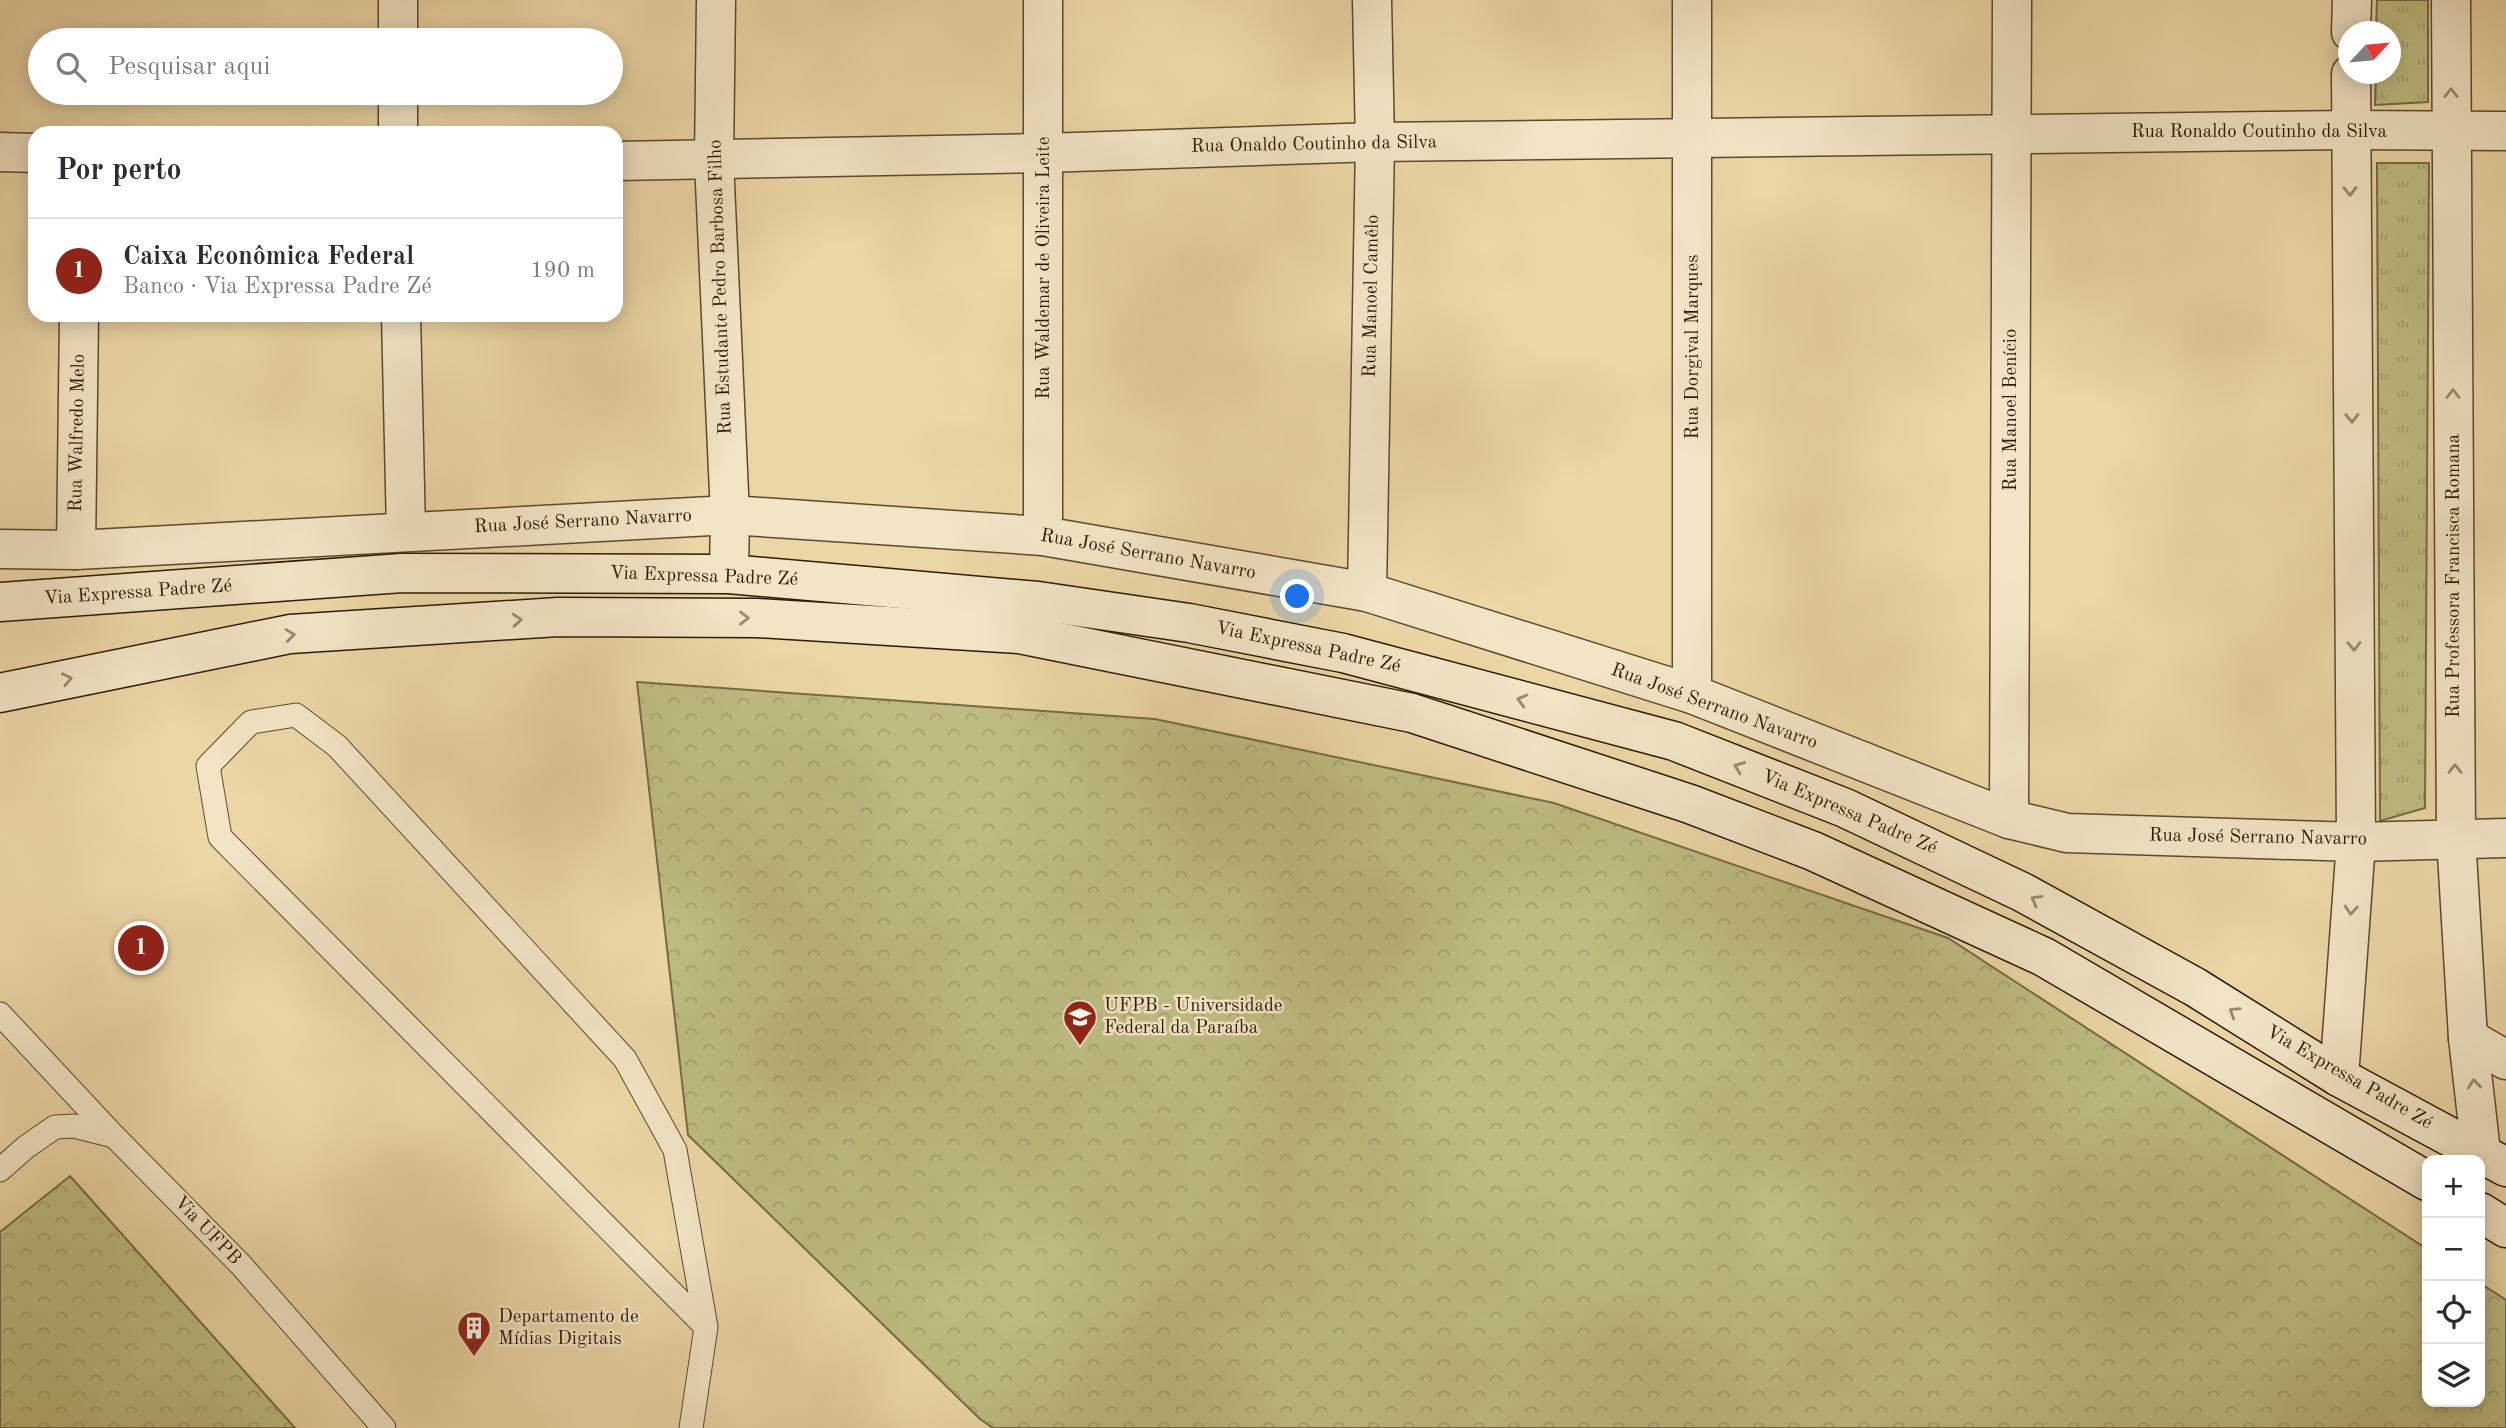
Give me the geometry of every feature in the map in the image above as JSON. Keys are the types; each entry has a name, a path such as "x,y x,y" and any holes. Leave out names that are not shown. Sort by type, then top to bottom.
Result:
{"street":[{"path":"398,0 398,28"},
{"name":"Rua Estudante Pedro Barbosa Filho","path":"716,0 714,161 730,515 729,574"},
{"name":"Rua Waldemar de Oliveira Leite","path":"1043,0 1043,536"},
{"name":"Rua Manoel Camêlo","path":"1367,592 1375,142 1372,0"},
{"name":"Rua Dorgival Marques","path":"1692,0 1692,694"},
{"name":"Rua Manoel Benício","path":"2009,820 2012,0"},
{"path":"2351,21 2352,0"},
{"name":"Rua Professora Francisca Romana","path":"2451,0 2456,837 2469,1038 2494,1159"},
{"path":"2339,1077 2356,842 2351,84"},
{"path":"398,105 398,126"},
{"name":"Rua Ronaldo Coutinho da Silva","path":"2012,134 2506,131"},
{"name":"Rua Onaldo Coutinho da Silva","path":"623,161 1044,153 1375,142 2012,134"},
{"path":"0,152 28,153"},
{"name":"Rua Walfredo Melo","path":"76,550 79,322"},
{"path":"401,322 406,531"},
{"name":"Rua José Serrano Navarro","path":"0,549 76,550 730,515 1043,536 1367,592 1692,694 2009,820 2067,833 2356,842 2456,837 2506,838"},
{"name":"Via Expressa Padre Zé","path":"0,602 402,573 729,574 1038,601 1189,623 1343,653 1674,741 1845,808 2022,892 2195,988 2339,1077 2494,1159"},
{"name":"Via Expressa Padre Zé","path":"0,693 290,634 558,617 757,618 977,631 1019,634 1100,650 1412,713 1690,804 1813,850 2044,957 2422,1178"},
{"path":"2469,1038 2506,1060"},
{"path":"2485,1215 2506,1228"}],"lane":[{"path":"691,1428 706,1327 675,1150 625,1059 337,746 296,715 251,722 208,766 220,837 706,1327"},
{"name":"Via UFPB","path":"0,1014 240,1265 384,1428"},
{"path":"0,1170 26,1147 55,1127 92,1128 114,1136"}],"green space":[{"path":"2377,0 2428,0 2428,102 2375,105 2376,84 2401,84 2401,21 2376,21"},
{"path":"2377,163 2429,163 2425,808 2380,821"},
{"name":"UFPB - Universidade Federal da Paraíba","path":"637,682 1155,719 1554,803 1948,938 2422,1246 2422,1407 2485,1407 2485,1286 2506,1300 2506,1428 993,1428 980,1419 688,1135"},
{"path":"70,1176 295,1428 0,1428 0,1232"}],"place":[{"name":"Caixa Econômica Federal","path":"141,948"},
{"name":"UFPB - Universidade Federal da Paraíba","path":"1080,1047"},
{"name":"Departamento de Mídias Digitais","path":"474,1358"}]}
